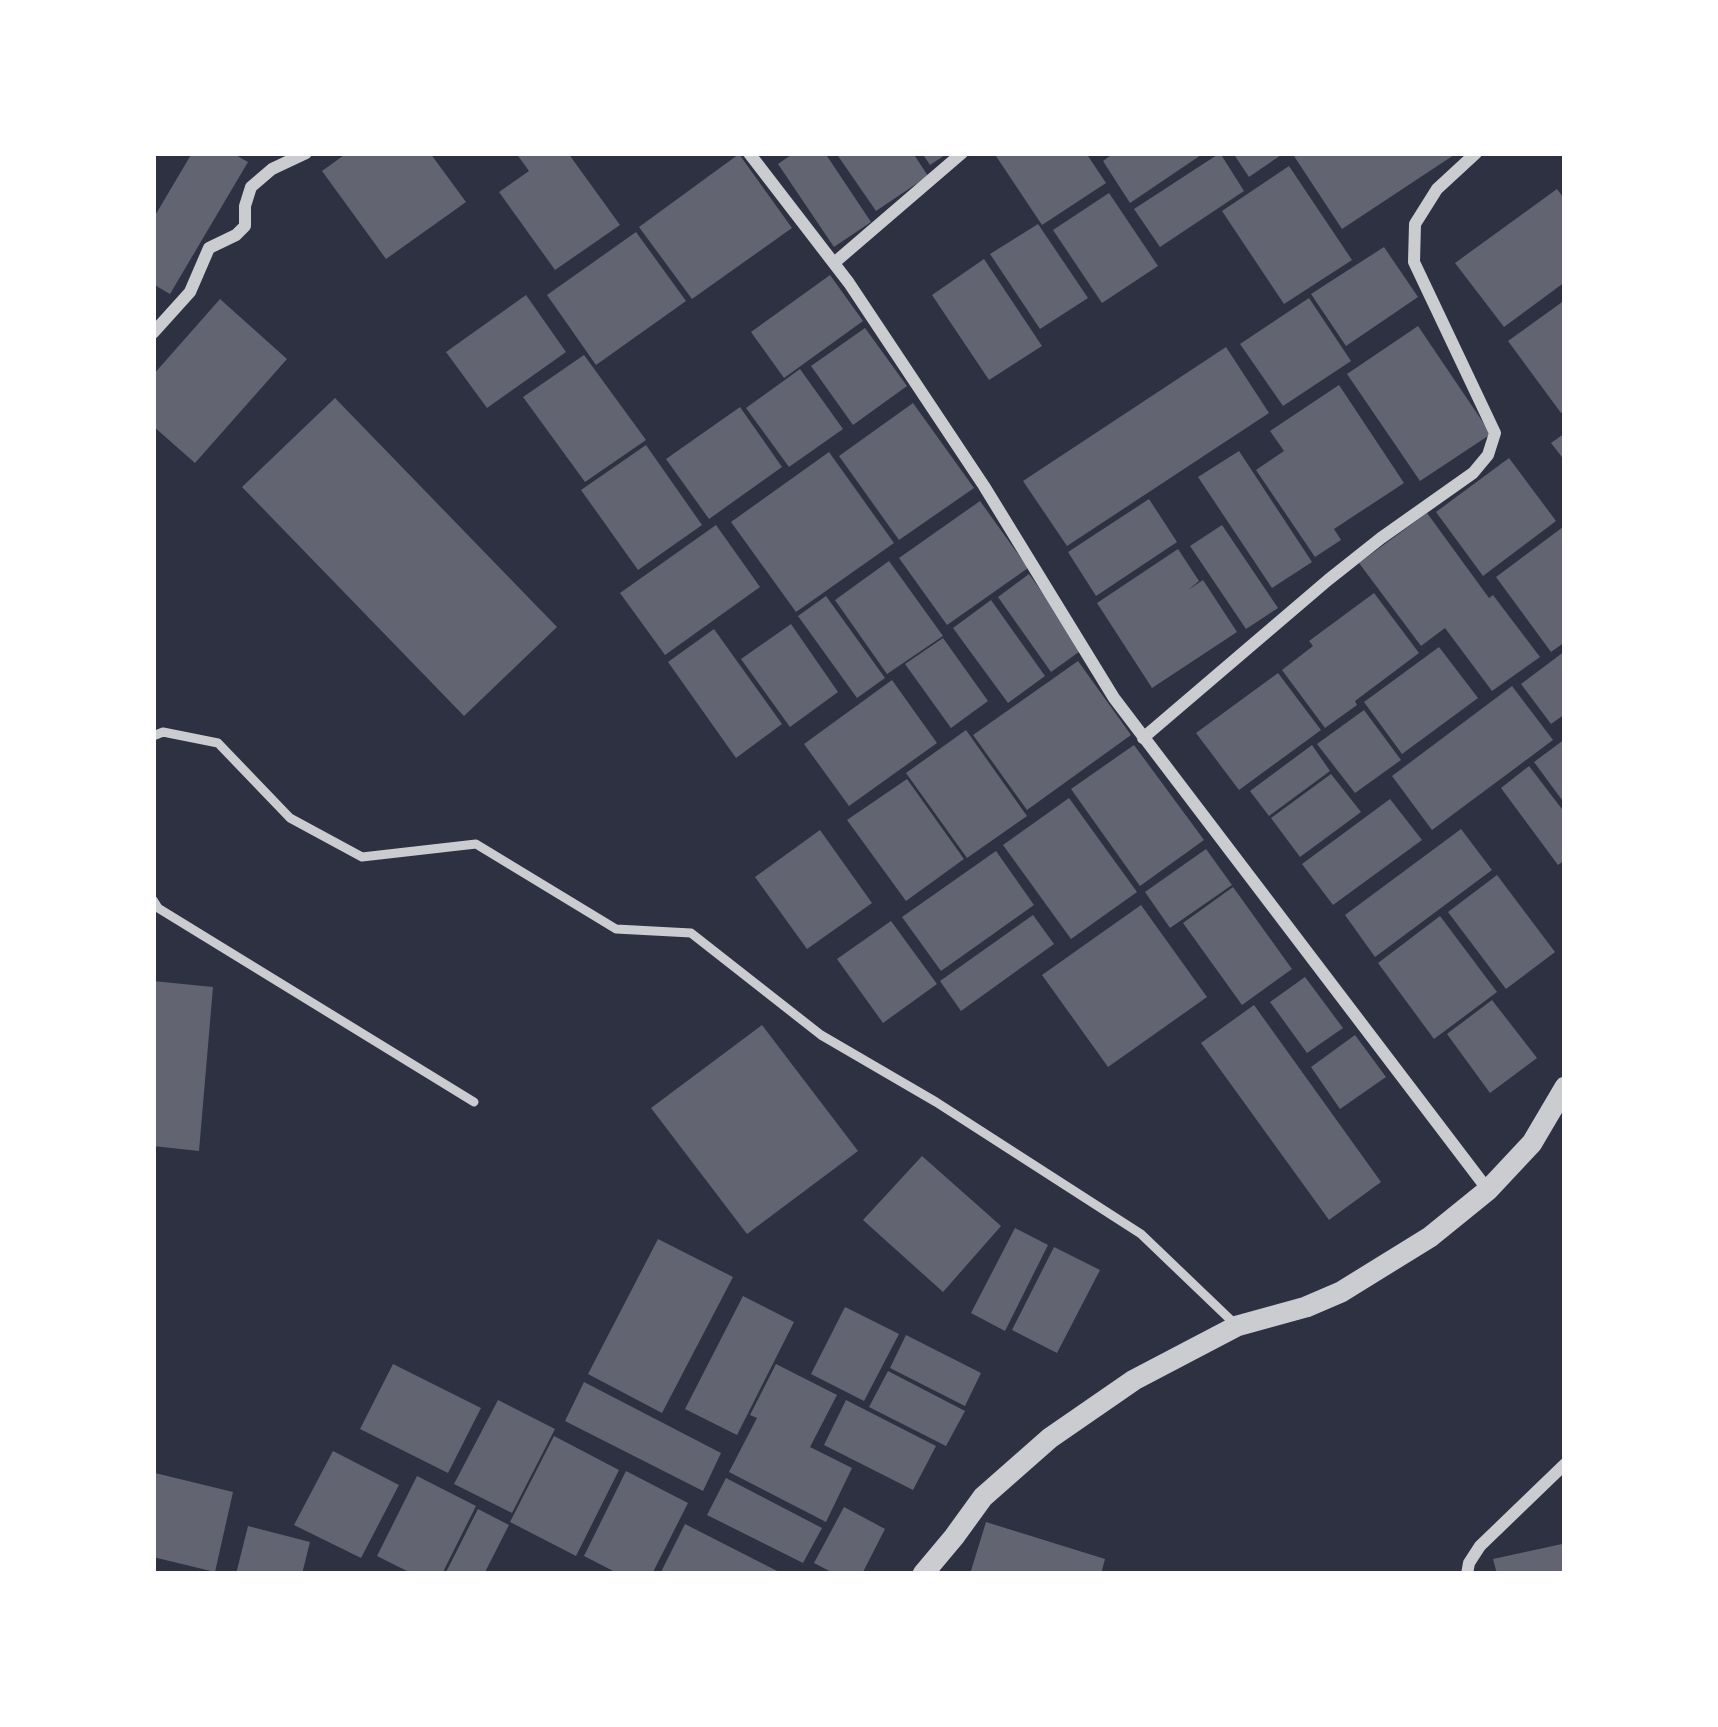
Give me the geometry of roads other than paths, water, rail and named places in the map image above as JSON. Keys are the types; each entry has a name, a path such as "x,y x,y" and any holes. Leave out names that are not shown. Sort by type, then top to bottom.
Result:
{"street":[{"path":"153,333 190,292 209,248 245,226 244,206 251,188 272,169 306,153"},
{"path":"749,153 834,263 984,486 1114,698 1488,1190"},
{"path":"834,263 962,153"},
{"path":"1143,738 1328,580 1473,473 1488,455 1495,433 1414,262 1414,224 1437,189 1476,153"},
{"path":"922,1574 983,1497 1051,1438 1134,1380 1237,1326 1341,1292 1430,1237 1488,1190 1532,1143 1565,1087"},
{"path":"1467,1574 1480,1546 1565,1465"}],"lane":[{"path":"153,736 163,731 218,742 290,818 362,857 476,844 616,929 691,933 821,1035 936,1102 1141,1234 1237,1326"},
{"path":"153,900 158,908 474,1102"}]}
